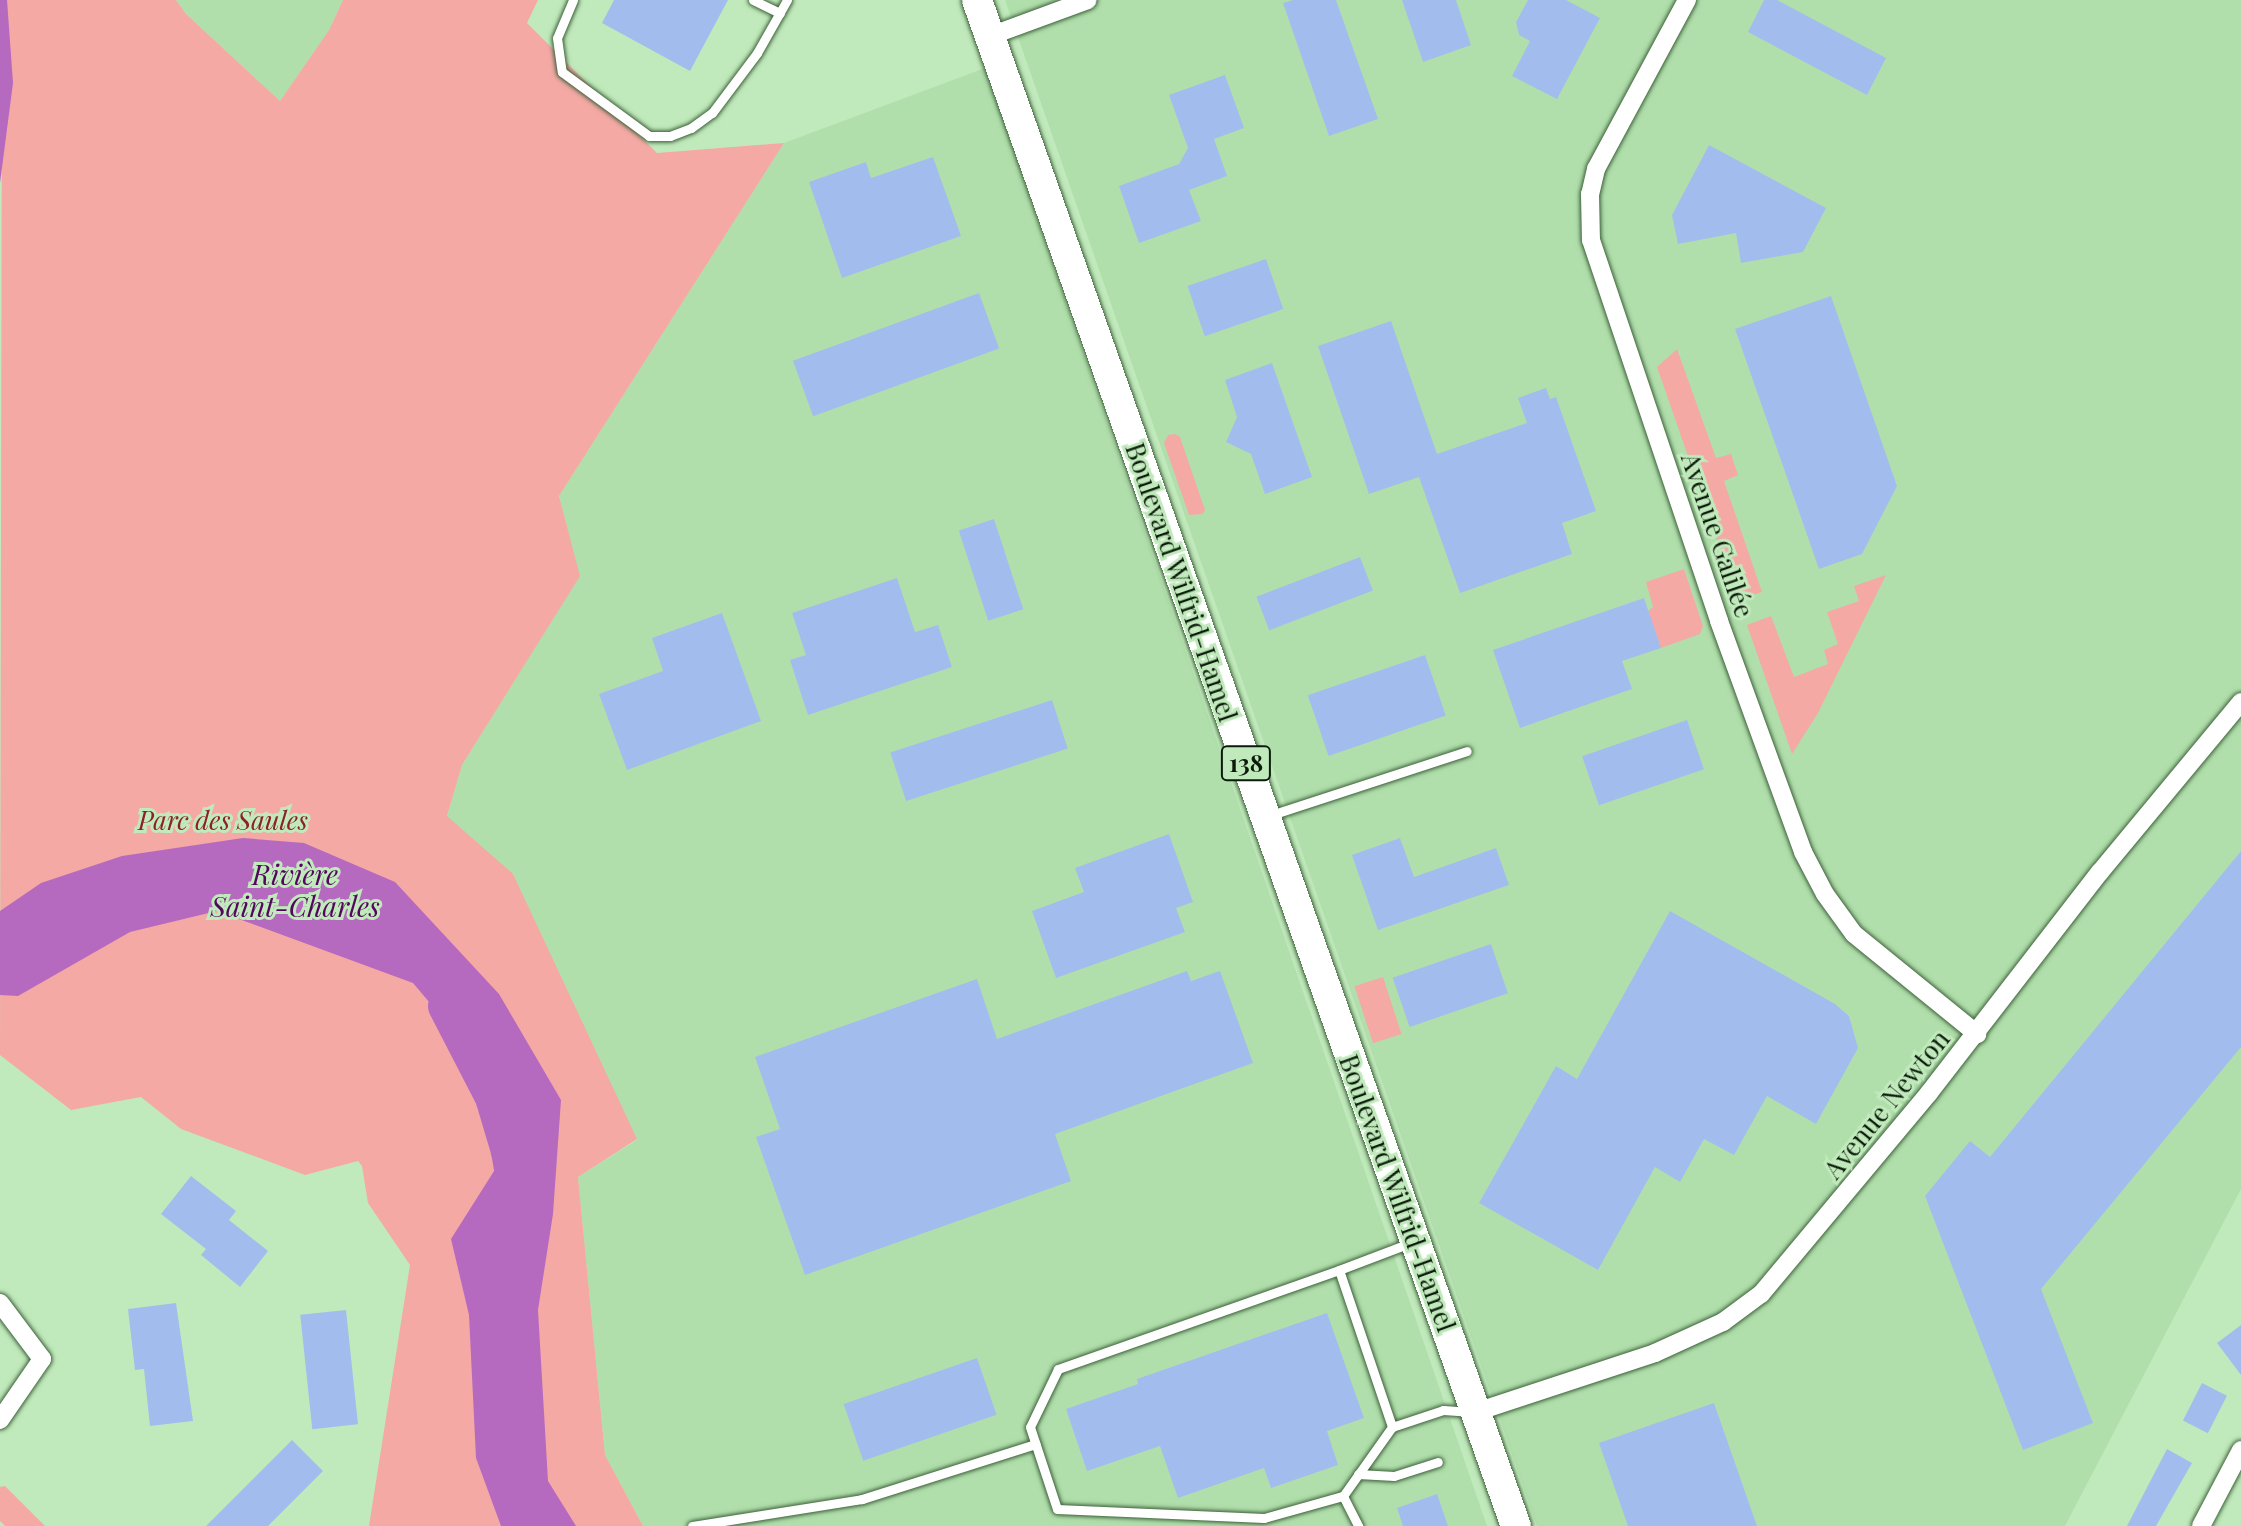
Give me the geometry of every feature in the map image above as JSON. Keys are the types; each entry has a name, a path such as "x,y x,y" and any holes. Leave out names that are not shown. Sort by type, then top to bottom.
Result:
{"main road":[{"name":"Boulevard Wilfrid-Hamel","path":"977,0 1516,1526"}],"street":[{"path":"990,36 1088,0"},
{"name":"Avenue Galilée","path":"1687,0 1596,169 1590,194 1591,240 1719,621 1803,852 1825,894 1854,934 1977,1034"},
{"name":"Avenue Newton","path":"1476,1412 1655,1353 1723,1322 1761,1294 1977,1034 2100,872 2241,702"},
{"path":"0,1303 42,1359 0,1420"},
{"path":"2201,1526 2241,1450"}],"lane":[{"path":"573,0 557,38 562,72 649,136 681,132 712,113 757,53 787,0"},
{"path":"753,0 780,13"},
{"path":"1265,817 1467,751"},
{"path":"1415,1241 1058,1369 1030,1427 1057,1509 1264,1518 1343,1496 1392,1427 1443,1410 1476,1412"},
{"path":"1339,1270 1392,1427"},
{"path":"692,1526 862,1499 1035,1444"},
{"path":"1358,1474 1394,1476 1438,1462"},
{"path":"1343,1496 1358,1526"}],"shaded area":[{"path":"176,0 343,0 329,30 280,101 186,14"},
{"path":"1005,0 2241,0 2241,1189 2065,1526 1537,1526"},
{"path":"985,68 1487,1526 643,1526 605,1455 578,1177 637,1140 447,816 462,765 579,576 559,496 784,143"}],"green space":[{"name":"Parc des Saules","path":"2,0 176,0 186,14 280,101 329,30 343,0 538,0 527,23 657,153 784,143 559,496 580,576 462,765 447,816 513,874 637,1139 578,1177 605,1455 643,1526 369,1526 410,1265 368,1203 362,1166 358,1161 305,1175 181,1129 141,1097 71,1110 0,1055"},
{"path":"1677,349 1716,458 1731,454 1738,475 1724,481 1762,592 1738,600 1657,367"},
{"path":"1168,435 1180,437 1205,510 1203,514 1189,515 1164,443"},
{"path":"1684,569 1703,626 1700,634 1661,648 1648,611 1653,607 1646,582"},
{"path":"1886,575 1818,713 1792,754 1747,625 1771,616 1794,677 1828,664 1824,650 1838,644 1827,612 1859,601 1854,586"},
{"path":"1383,977 1402,1034 1373,1043 1354,986"},
{"path":"5,1486 45,1526 5,1526 0,1521 0,1487"}],"water":[{"path":"0,0 7,0 13,83 0,183"},
{"name":"Rivière Saint-Charles","path":"243,838 304,843 395,882 499,994 561,1100 553,1214 538,1310 548,1481 576,1526 501,1526 476,1458 469,1315 451,1239 513,1141 479,1061 413,983 217,911 130,932 18,996 0,995 0,911 41,883 122,856"}],"building":[{"path":"614,0 728,0 690,71 602,23"},
{"path":"1293,0 1336,0 1378,119 1329,136 1283,3"},
{"path":"1402,0 1456,0 1471,45 1423,62"},
{"path":"1528,0 1566,0 1600,18 1557,99 1512,76 1530,41 1519,35 1516,22"},
{"path":"1764,0 1777,0 1886,58 1867,95 1748,32"},
{"path":"1225,75 1244,128 1214,139 1227,176 1189,190 1201,221 1139,243 1119,186 1179,164 1188,148 1169,95"},
{"path":"1709,145 1826,208 1803,252 1741,263 1736,233 1678,244 1672,215"},
{"path":"933,157 961,236 842,278 809,182 866,162 871,178"},
{"path":"1266,259 1283,309 1205,336 1188,286"},
{"path":"979,293 999,348 813,416 793,361"},
{"path":"1831,296 1897,486 1862,554 1819,569 1735,329"},
{"path":"1391,321 1437,454 1527,423 1518,398 1546,388 1550,399 1556,397 1596,511 1562,523 1572,554 1460,593 1419,477 1369,494 1318,346"},
{"path":"1272,363 1312,477 1265,494 1251,454 1226,442 1237,417 1225,380"},
{"path":"994,519 1023,609 988,621 959,530"},
{"path":"1360,557 1373,591 1269,630 1256,597"},
{"path":"897,578 915,632 938,625 952,667 808,715 790,660 806,655 792,613"},
{"path":"1644,598 1661,648 1622,661 1632,689 1520,728 1493,650"},
{"path":"722,613 761,721 627,770 599,694 663,671 652,638"},
{"path":"1425,655 1446,716 1329,756 1308,695"},
{"path":"1052,700 1068,749 906,801 890,753"},
{"path":"1687,720 1704,769 1599,805 1582,756"},
{"path":"1169,834 1193,902 1176,908 1185,932 1056,978 1032,911 1084,892 1075,868"},
{"path":"1400,838 1414,877 1496,848 1509,885 1378,930 1352,855"},
{"path":"2241,851 2241,1047 2041,1289 2093,1423 2023,1450 1925,1196 1970,1141 1990,1157"},
{"path":"1670,911 1835,1004 1849,1016 1858,1048 1816,1124 1767,1096 1734,1155 1704,1139 1680,1182 1655,1167 1598,1270 1479,1203 1556,1066 1577,1079"},
{"path":"1491,944 1508,993 1410,1027 1393,978"},
{"path":"1187,971 1191,981 1220,971 1253,1063 1055,1134 1071,1181 805,1275 756,1137 780,1129 755,1057 977,979 997,1039"},
{"path":"191,1176 236,1211 229,1220 268,1251 240,1287 201,1255 206,1249 161,1214"},
{"path":"176,1303 193,1421 150,1426 144,1369 135,1370 128,1309"},
{"path":"346,1310 358,1424 312,1429 300,1315"},
{"path":"1327,1313 1364,1418 1327,1431 1338,1465 1271,1488 1264,1468 1178,1498 1160,1446 1087,1471 1066,1409 1138,1384 1137,1379"},
{"path":"2241,1325 2241,1375 2217,1343"},
{"path":"977,1358 997,1415 863,1461 844,1404"},
{"path":"2202,1383 2227,1396 2208,1433 2183,1420"},
{"path":"1714,1403 1757,1526 1628,1526 1599,1443"},
{"path":"292,1440 323,1471 268,1526 206,1526"},
{"path":"2167,1449 2192,1463 2156,1526 2127,1526"},
{"path":"1437,1494 1448,1526 1403,1526 1397,1508"}],"waterway":[{"name":"Rivière Saint-Charles","path":"447,1006 494,1097 510,1151 518,1198"}]}
